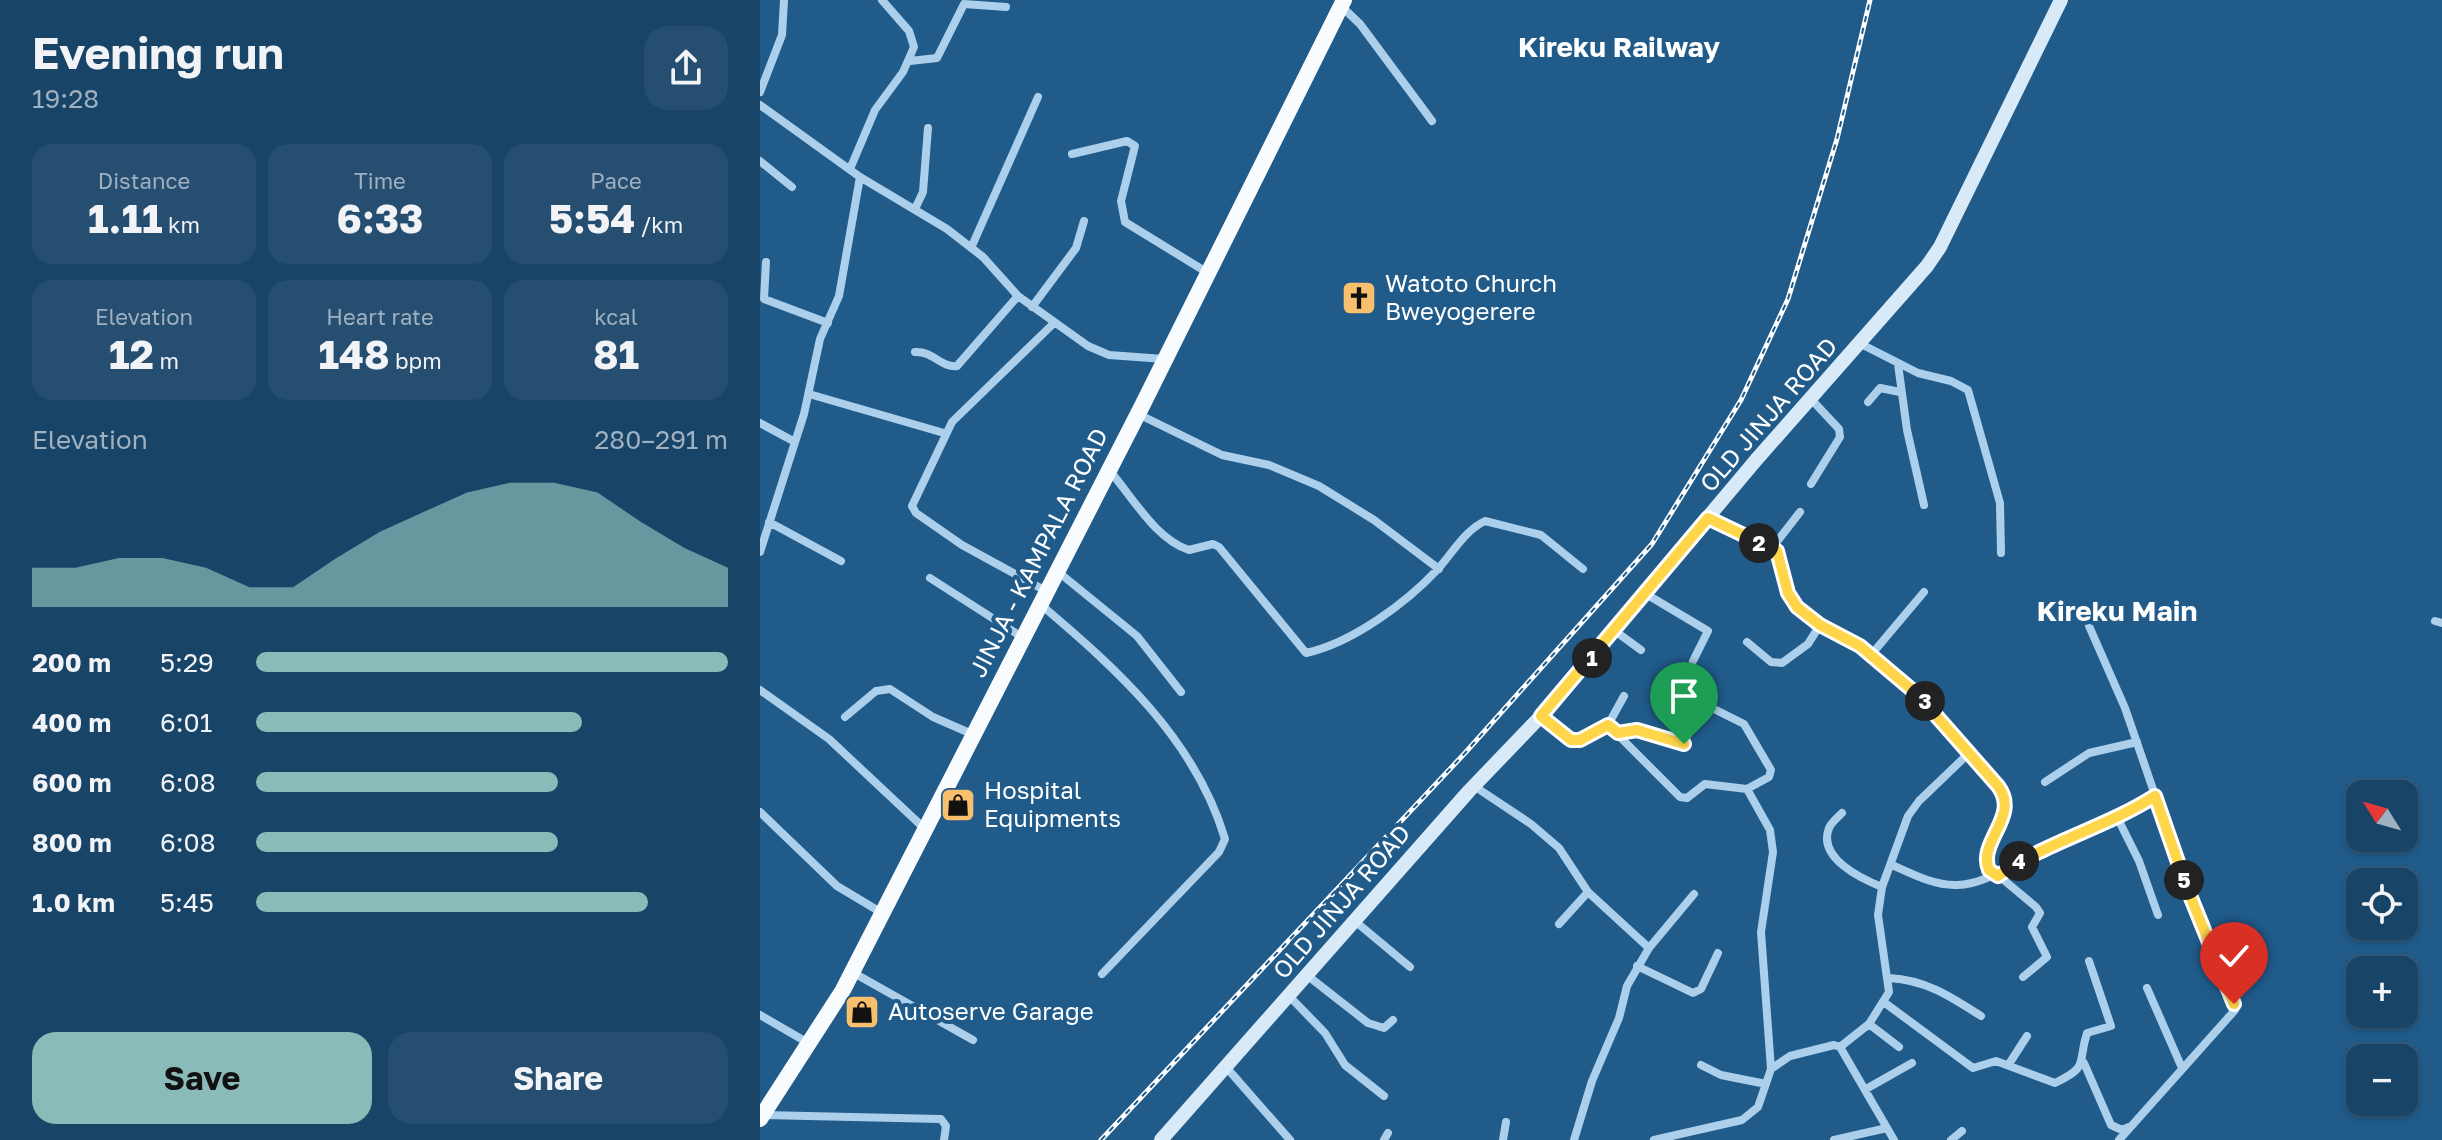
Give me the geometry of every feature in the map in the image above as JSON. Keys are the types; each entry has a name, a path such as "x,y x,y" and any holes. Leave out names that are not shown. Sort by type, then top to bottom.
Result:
{"highway":[{"name":"JINJA - KAMPALA ROAD","path":"761,1117 811,1045 883,913 1138,414 1343,3"}],"main road":[{"name":"OLD JINJA ROAD","path":"1161,1140 1474,786 1541,716 1810,398 1861,344 1940,247 2061,0"}],"street":[{"path":"760,92 782,35 784,0"},
{"path":"850,169 875,110 910,61 913,39 882,0"},
{"path":"1343,3 1432,121"},
{"path":"910,61 937,58 964,4 1006,7"},
{"path":"971,248 1038,97"},
{"path":"760,105 860,177 915,209 971,248 1018,296 1099,352 1164,359"},
{"path":"915,209 925,179 928,128"},
{"path":"1072,154 1127,141 1135,146 1121,201 1125,222 1208,273"},
{"path":"760,161 792,187"},
{"path":"760,552 809,394 815,356 843,284 860,177"},
{"path":"1032,307 1076,248 1084,221"},
{"path":"766,262 764,299 828,323"},
{"path":"915,352 928,352 948,367 957,366 1018,296"},
{"path":"1054,323 944,433 914,499 913,509 1043,597 1178,741 1209,794 1225,839 1219,852 1102,974"},
{"path":"1861,344 1898,364 1963,385 1968,390 2000,503 2001,553"},
{"path":"1898,364 1900,392 1924,505"},
{"path":"1868,402 1880,388 1900,392"},
{"path":"809,394 944,433"},
{"path":"1810,398 1839,429 1840,437 1811,484"},
{"path":"1138,414 1222,455 1269,465 1319,486 1374,520 1439,569"},
{"path":"760,423 795,442"},
{"path":"1109,470 1161,533 1176,545 1189,550 1213,544 1219,547 1306,653 1357,631 1395,609 1439,569 1461,540 1480,523 1491,520 1541,535 1583,569"},
{"path":"1772,548 1800,512"},
{"path":"1708,518 1777,551 1792,600 1820,625 1844,636 1871,655 1933,709 2005,798 2006,811 1986,860 1989,870 2040,913 2032,927 2047,957 2043,964 2023,977"},
{"path":"769,522 841,561"},
{"path":"1057,571 1137,636 1181,692"},
{"path":"930,578 1022,637"},
{"path":"1871,655 1924,592"},
{"path":"1646,594 1708,631 1693,661"},
{"path":"1747,642 1771,662 1782,663 1808,644 1820,625"},
{"path":"2089,626 2137,742 2187,888 2235,1010 2119,1140"},
{"path":"1615,631 1641,650"},
{"path":"845,717 876,691 890,689 933,717 972,734"},
{"path":"760,690 829,739 925,829"},
{"path":"1541,716 1571,740 1580,740 1608,725 1624,696"},
{"path":"1618,733 1637,730 1684,744 1700,704"},
{"path":"1608,725 1680,797 1687,798 1705,784 1747,789 1769,777 1771,770 1744,724 1712,708"},
{"path":"2045,782 2089,753 2137,742"},
{"path":"1840,1047 1869,1024 1885,1003 1889,978 1879,927 1882,887 1913,808 1968,754"},
{"path":"1474,786 1531,824 1559,848 1588,892 1649,948"},
{"path":"1654,1140 1742,1120 1758,1107 1771,1069 1761,920 1774,842 1755,797 1747,789"},
{"path":"1892,865 1954,885 1998,876 2028,857 2118,819 2155,796"},
{"path":"760,812 837,886 883,913"},
{"path":"1842,813 1829,829 1829,843 1847,872 1882,887"},
{"path":"2118,819 2139,861 2158,915"},
{"path":"1559,924 1588,892"},
{"path":"1574,1140 1592,1081 1637,966 1694,894"},
{"path":"1356,922 1393,949 1410,967"},
{"path":"1637,966 1693,993 1701,989 1718,953"},
{"path":"2089,961 2111,1026 2087,1033 2084,1063 2111,1125 2122,1130 2130,1127"},
{"path":"852,972 973,1040"},
{"path":"1308,976 1368,1023 1384,1028 1393,1020"},
{"path":"1889,978 1916,980 1939,989 1981,1016"},
{"path":"2147,988 2182,1068"},
{"path":"1289,996 1325,1033 1345,1065 1384,1096"},
{"path":"1885,1003 1973,1068 1996,1061 2055,1083 2077,1072 2084,1063"},
{"path":"760,1015 811,1045"},
{"path":"1869,1024 1899,1047"},
{"path":"2009,1064 2027,1036"},
{"path":"1771,1069 1806,1051 1834,1045 1840,1047 1894,1140"},
{"path":"1866,1089 1912,1063"},
{"path":"1701,1065 1721,1075 1766,1084"},
{"path":"1226,1067 1290,1140"},
{"path":"761,1117 941,1119 946,1126 944,1140"},
{"path":"1503,1140 1506,1122"},
{"path":"1834,1140 1887,1128"},
{"path":"1951,1140 1962,1131"}],"railway":[{"path":"1101,1140 1465,753 1652,544 1741,400 1788,299 1837,139 1870,0"}],"place":[{"name":"Watoto Church Bweyogerere","path":"1359,298"},
{"name":"Hospital Equipments","path":"958,805"},
{"name":"Autoserve Garage","path":"862,1012"}],"district":[{"name":"Kireku Railway","path":"1619,47"},
{"name":"Kireku Main","path":"2117,611"}],"route":[{"path":"1684,744 1637,730 1618,733 1608,725 1576,741 1541,716 1708,518 1777,551 1788,593 1804,615 1860,646 1918,695 2002,790 2006,811 1986,860 1989,870 1998,876 2028,857 2118,819 2155,796 2187,888 2234,1004"}]}
